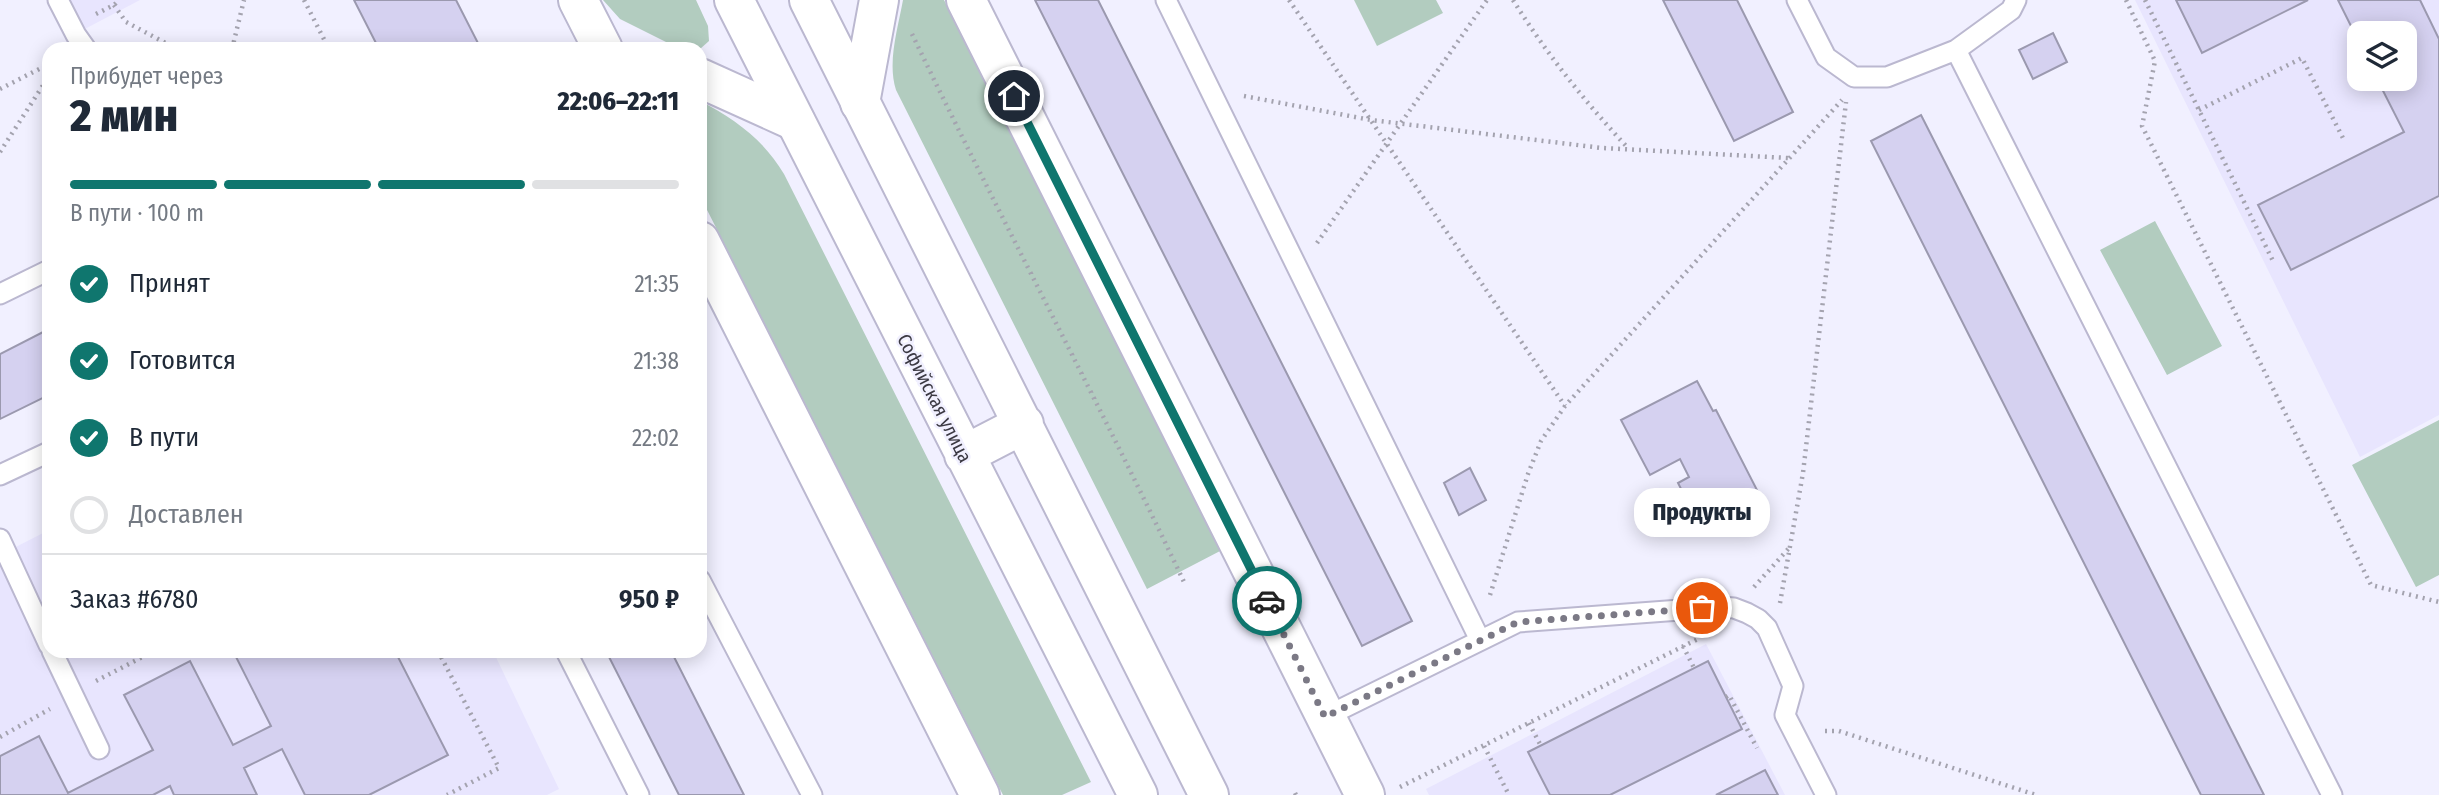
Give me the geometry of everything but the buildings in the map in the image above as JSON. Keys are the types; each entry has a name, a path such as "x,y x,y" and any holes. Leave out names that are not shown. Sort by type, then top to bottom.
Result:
{"main road":[{"name":"Софийская улица","path":"734,0 1138,795"},
{"path":"808,0 1209,795"},
{"path":"860,103 879,0"},
{"path":"966,0 1325,717 1382,791"},
{"path":"592,27 621,42"},
{"path":"707,81 795,121"},
{"path":"707,255 979,795"},
{"path":"964,455 1024,424"}],"lane":[{"path":"58,0 81,42"},
{"path":"1166,0 1480,640"},
{"path":"1797,0 1826,57 1854,76 1887,77 1956,50 2011,10 2016,0"},
{"path":"1956,50 2332,795"},
{"path":"0,295 42,274"},
{"path":"0,475 42,455"},
{"path":"0,539 42,630"},
{"path":"707,593 812,795"},
{"path":"1325,717 1518,622 1734,608 1758,619 1767,628 1793,686 1785,715 1826,795"},
{"path":"55,658 99,748"},
{"path":"570,658 639,795"}],"path":[{"path":"234,42 244,0"},
{"path":"304,0 325,42"},
{"path":"1290,0 1565,407"},
{"path":"1298,270 1487,0"},
{"path":"1513,0 1543,48 1602,121 1629,149"},
{"path":"2126,0 2155,61 2142,126 2371,585 2439,602"},
{"path":"2145,0 2274,263"},
{"path":"114,5 126,22 164,42"},
{"path":"910,29 1184,582"},
{"path":"2199,110 2302,58 2345,142"},
{"path":"0,89 42,68"},
{"path":"0,152 42,87"},
{"path":"1210,90 1371,120 1602,148 1789,159"},
{"path":"1480,640 1493,579 1541,441 1565,407 1847,94 1803,472 1779,611 1767,628"},
{"path":"1734,608 1791,547"},
{"path":"1382,791 1483,746 1698,639"},
{"path":"1683,646 1695,668"},
{"path":"0,737 38,717 71,694 140,658"},
{"path":"442,658 499,768 447,795"},
{"path":"1726,697 1729,695 1757,748"},
{"path":"1529,723 1541,746"},
{"path":"1793,729 1839,732 2036,795"},
{"path":"1483,746 1509,795"}],"shaded area":[{"path":"65,0 140,0 81,31"},
{"path":"2135,0 2439,0 2439,415 2360,457"},
{"path":"42,534 42,658 496,658 559,789 547,795 0,795 0,555"},
{"path":"1706,644 1785,795 1429,795 1426,789"}],"green space":[{"path":"603,0 696,0 708,26 709,41 666,42 620,19"},
{"path":"903,0 944,0 1222,550 1147,589 896,90 893,57"},
{"path":"1354,0 1436,0 1443,13 1377,46"},
{"path":"707,105 748,132 784,174 1091,782 1062,795 1003,795 707,210"},
{"path":"2155,221 2222,346 2167,375 2100,250"},
{"path":"2439,420 2439,575 2416,587 2352,465"}],"way so far":[{"path":"1267,601 1325,717 1518,622 1702,608"}],"place":[{"name":"Продукты","path":"1702,608"}],"route":[{"path":"1014,96 1267,601"}]}
